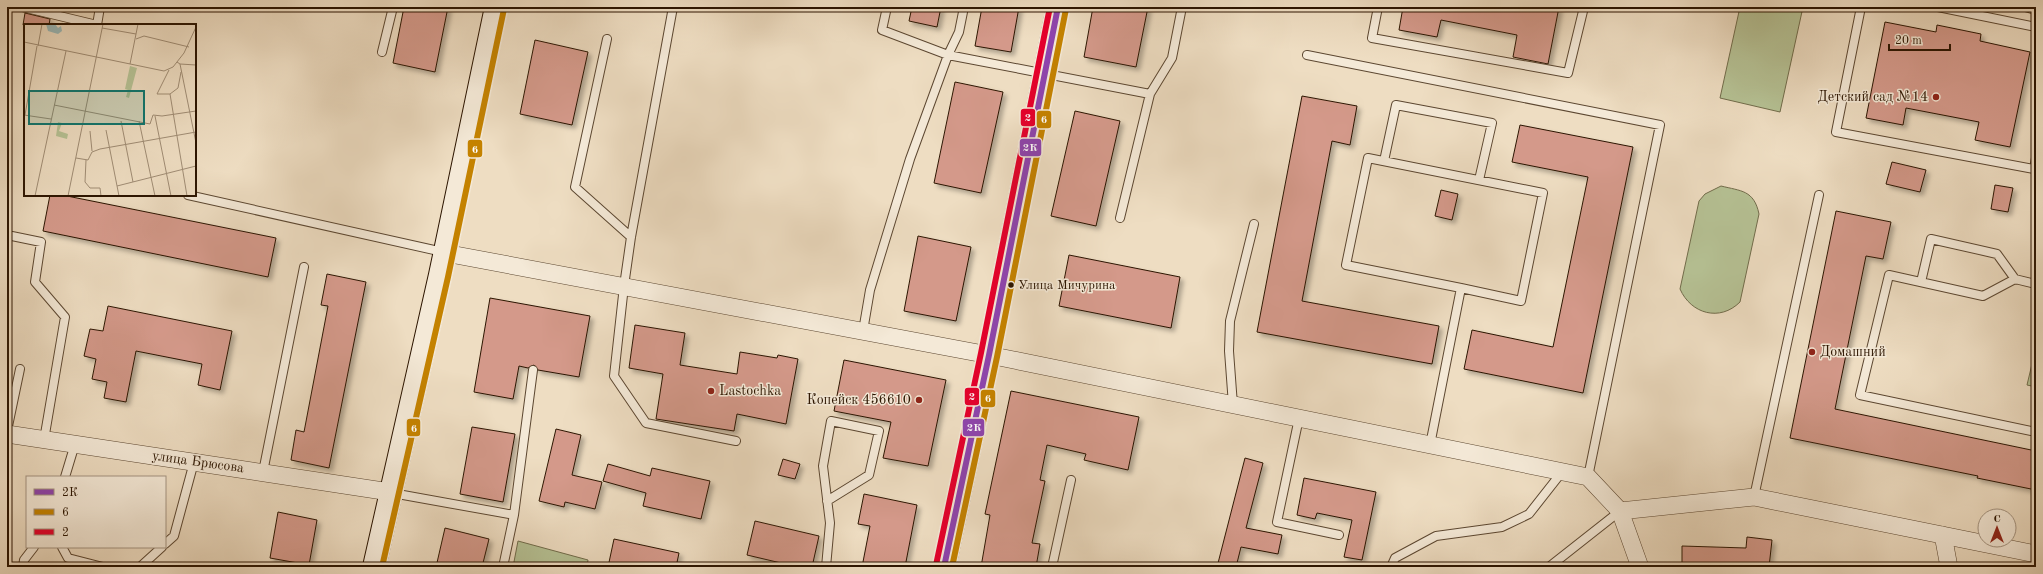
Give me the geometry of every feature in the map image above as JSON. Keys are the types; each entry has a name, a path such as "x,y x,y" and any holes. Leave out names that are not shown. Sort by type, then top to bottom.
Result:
{"street":[{"path":"374,567 445,253 496,7"},
{"path":"944,567 989,355 1058,7"},
{"path":"445,253 989,355 1588,477 1620,511 1640,567"},
{"name":"улица Брюсова","path":"7,434 390,492"},
{"path":"1620,511 1754,497 2036,554"},
{"path":"1942,535 1949,567"}],"lane":[{"path":"22,7 93,24"},
{"path":"97,24 100,7"},
{"path":"382,52 393,7"},
{"path":"673,7 624,286 614,376 646,423 736,441"},
{"path":"887,7 882,30 948,55 1150,94"},
{"path":"863,331 870,290 910,159 948,55 959,32 964,7"},
{"path":"1120,218 1150,94 1172,58 1182,7"},
{"path":"1378,7 1372,38 1568,73 1584,7"},
{"path":"1861,7 1836,132 2034,169 2036,158"},
{"path":"1938,7 2036,27"},
{"path":"2025,7 2036,10"},
{"path":"607,39 575,187 632,237"},
{"path":"1307,55 1660,125 1588,477"},
{"path":"1384,161 1396,105 1492,123 1479,180"},
{"path":"1368,158 1479,180 1543,193 1521,301 1346,265 1368,158"},
{"path":"1754,497 1819,195"},
{"path":"192,196 445,253"},
{"path":"1233,405 1229,351 1230,321 1254,224"},
{"path":"7,235 40,242 35,282 65,317 44,440"},
{"path":"1921,282 1931,239 1997,254 2015,279 2036,284"},
{"path":"263,472 304,267"},
{"path":"2015,279 1983,296 1889,275 1860,395 2036,432"},
{"path":"1430,445 1461,288"},
{"path":"7,431 20,369"},
{"path":"503,567 514,514 533,370"},
{"path":"1299,418 1277,522 1339,535"},
{"path":"826,567 830,523 827,501 823,466 831,420 879,431 869,475 827,501"},
{"path":"65,476 74,444"},
{"path":"166,543 174,536 194,462"},
{"path":"1391,567 1395,558 1436,536 1502,527 1529,514 1562,472"},
{"path":"1052,567 1070,480"},
{"path":"390,492 514,514"},
{"path":"1549,567 1620,511"},
{"path":"23,567 24,560 33,548"},
{"path":"63,548 68,558 103,567"},
{"path":"140,567 161,548"}],"green space":[{"path":"1740,7 1803,7 1780,112 1720,98"},
{"path":"1721,186 1746,193 1754,200 1759,214 1740,302 1724,312 1715,313 1699,309 1691,304 1685,298 1680,289 1699,201 1705,194"},
{"path":"2036,347 2036,387 2027,385"},
{"path":"518,541 588,560 587,567 513,567"}],"building":[{"path":"404,7 448,7 435,72 393,63"},
{"path":"912,7 941,7 937,27 909,21"},
{"path":"982,7 1019,7 1011,52 975,46"},
{"path":"1093,7 1148,7 1136,67 1084,57"},
{"path":"1403,7 1559,7 1548,64 1513,57 1517,35 1441,20 1437,37 1399,30"},
{"path":"25,13 50,19 49,24 23,25"},
{"path":"1885,22 1936,32 1937,25 1981,34 1980,41 2030,52 2010,147 1975,140 1979,122 1906,108 1903,125 1866,118"},
{"path":"535,40 588,52 572,125 520,114"},
{"path":"955,82 1003,92 981,193 934,183"},
{"path":"1302,96 1357,106 1350,145 1332,141 1302,301 1439,326 1432,364 1257,332"},
{"path":"1075,111 1120,121 1096,226 1051,216"},
{"path":"1520,125 1633,147 1583,393 1464,369 1472,330 1553,347 1588,177 1512,162"},
{"path":"1892,162 1926,170 1920,192 1886,184"},
{"path":"1995,185 2013,188 2008,212 1991,209"},
{"path":"1441,190 1458,194 1452,220 1435,216"},
{"path":"50,196 67,196 276,238 268,277 43,231"},
{"path":"1836,211 1891,222 1883,259 1866,256 1835,409 2036,451 2036,490 1977,478 1978,476 1790,438"},
{"path":"918,236 971,247 956,321 904,311"},
{"path":"1069,255 1180,277 1171,328 1059,306"},
{"path":"327,274 366,282 329,468 291,460 296,430 304,432 328,306 321,305"},
{"path":"490,298 590,316 579,377 538,370 534,365 528,368 519,366 513,399 474,392"},
{"path":"108,306 232,331 220,390 198,385 202,364 136,351 126,402 104,398 107,382 92,379 96,359 84,356 90,329 103,331"},
{"name":"Lastochka","path":"635,325 685,333 680,365 737,374 740,352 777,358 778,355 798,359 786,424 737,414 734,431 656,419 663,374 629,368"},
{"path":"844,360 946,380 928,466 883,458 891,422 834,411"},
{"path":"1011,391 1139,417 1128,470 1084,460 1086,454 1047,445 1040,480 1045,481 1032,543 1040,544 1036,567 981,567 990,515 985,514"},
{"path":"472,427 515,434 503,502 460,494"},
{"path":"556,429 581,435 572,475 602,482 595,509 565,502 564,507 539,501"},
{"path":"1245,458 1263,463 1246,528 1282,535 1278,554 1241,547 1236,567 1217,567"},
{"path":"783,459 800,464 795,479 778,475"},
{"path":"608,464 650,476 652,468 710,481 701,519 643,506 646,493 603,481"},
{"path":"1304,478 1376,492 1362,560 1344,557 1352,520 1317,513 1315,519 1297,515"},
{"path":"864,494 917,505 905,567 862,567 870,526 858,524"},
{"path":"278,512 317,520 309,565 270,558"},
{"path":"755,521 819,536 812,567 798,567 747,555"},
{"path":"445,528 489,539 482,567 436,567"},
{"path":"1747,537 1772,540 1769,567 1682,567 1682,546 1746,548"},
{"path":"614,539 679,553 676,567 608,567"}],"transit line":[{"name":"2","path":"936,565 981,353 1050,7"},
{"name":"2К","path":"944,567 989,355 1058,7"},
{"name":"6","path":"382,567 448,277 504,9"},
{"name":"6","path":"952,567 997,357 1066,9"}],"place":[{"name":"Детский сад №14","path":"1936,97"},
{"name":"Улица Мичурина","path":"1011,285"},
{"name":"Домашний","path":"1812,352"},
{"name":"Lastochka","path":"711,391"},
{"name":"Копейск 456610","path":"919,400"}]}
